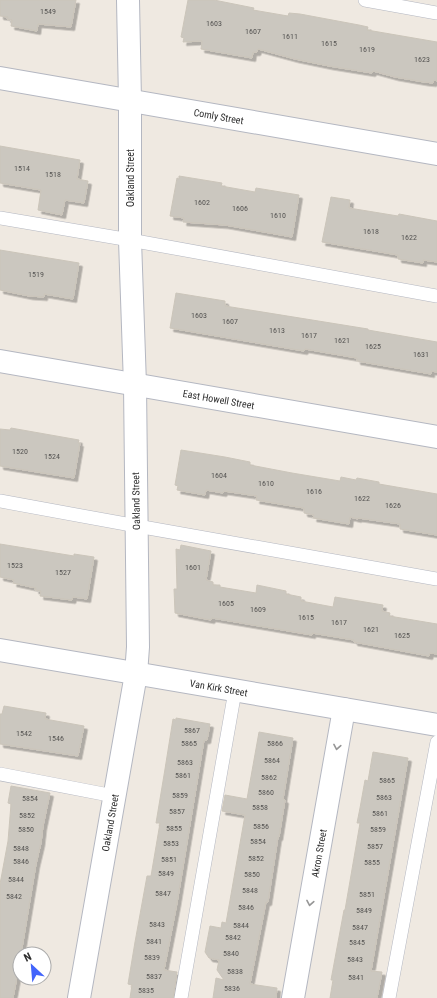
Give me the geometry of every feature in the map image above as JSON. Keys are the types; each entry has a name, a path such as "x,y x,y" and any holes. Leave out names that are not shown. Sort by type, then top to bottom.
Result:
{"street":[{"name":"Oakland Street","path":"79,998 136,674 138,647 135,385 130,240 128,0"},
{"name":"Comly Street","path":"0,78 437,154"},
{"name":"East Howell Street","path":"0,361 437,437"},
{"name":"Van Kirk Street","path":"0,650 437,725"},
{"name":"Akron Street","path":"293,998 344,709"}],"lane":[{"path":"365,0 437,13"},
{"path":"0,218 437,296"},
{"path":"0,501 437,579"},
{"path":"182,998 235,691"},
{"path":"389,998 437,742"},
{"path":"0,774 114,796"}],"building":[{"path":"0,0 76,0 71,27 38,24 37,31 11,26 12,20 7,19 8,17 0,16"},
{"path":"188,0 214,0 254,8 253,10 288,16 289,13 300,14 368,27 367,30 437,42 437,81 434,80 433,83 424,82 395,77 373,71 372,73 329,66 258,49 257,52 253,52 252,58 201,49 202,41 183,42 184,38 181,37"},
{"path":"0,146 80,160 77,179 88,181 84,203 65,200 62,215 38,210 41,190 0,183"},
{"path":"179,176 222,183 221,186 255,192 256,188 299,195 292,237 225,225 183,222 184,218 170,216 177,178 179,179"},
{"path":"331,197 350,200 349,208 398,216 399,214 437,221 437,262 423,260 423,263 398,259 398,255 322,242"},
{"path":"0,250 79,263 73,299 44,294 44,297 29,296 0,290"},
{"path":"176,293 225,301 225,306 368,329 437,342 437,372 431,371 431,374 357,361 357,358 305,349 304,351 170,328"},
{"path":"11,428 79,440 78,443 80,443 74,478 0,466 0,429 10,430"},
{"path":"181,450 250,462 250,465 292,473 340,481 341,477 356,480 357,478 379,482 379,484 437,494 437,535 400,529 400,524 358,518 350,517 349,524 313,518 314,515 304,513 304,508 256,500 257,496 206,490 205,495 177,490 178,486 175,485"},
{"path":"0,544 74,556 74,554 94,557 87,599 73,597 72,600 40,596 41,591 35,590 36,588 13,583 14,580 0,577"},
{"path":"181,545 211,551 206,580 213,582 213,585 220,585 220,587 256,593 257,585 286,591 286,594 301,597 301,601 333,607 335,597 383,605 382,611 390,613 389,616 437,624 437,654 430,653 429,656 354,642 354,640 312,633 312,635 212,618 211,620 175,613 174,589 177,589 176,549 180,550"},
{"path":"4,706 46,713 45,719 84,726 78,756 0,744 0,714 2,714"},
{"path":"176,718 210,724 207,740 204,740 177,903 164,970 177,972 173,998 130,998 132,985 128,984 147,876 151,876 160,823 156,823 173,719 176,720"},
{"path":"259,732 293,738 283,799 285,800 268,902 266,902 250,984 277,988 276,998 213,998 216,978 224,980 217,970 219,960 209,958 205,952 210,926 221,928 222,922 226,923 245,815 222,811 225,795 247,799"},
{"path":"373,752 408,758 371,971 382,972 377,998 330,998 333,980 331,980 360,823 357,823 365,780 368,781"},
{"path":"11,786 50,793 22,946 12,946 12,986 15,986 13,998 0,998 0,884 8,841 11,804 8,803"}]}
